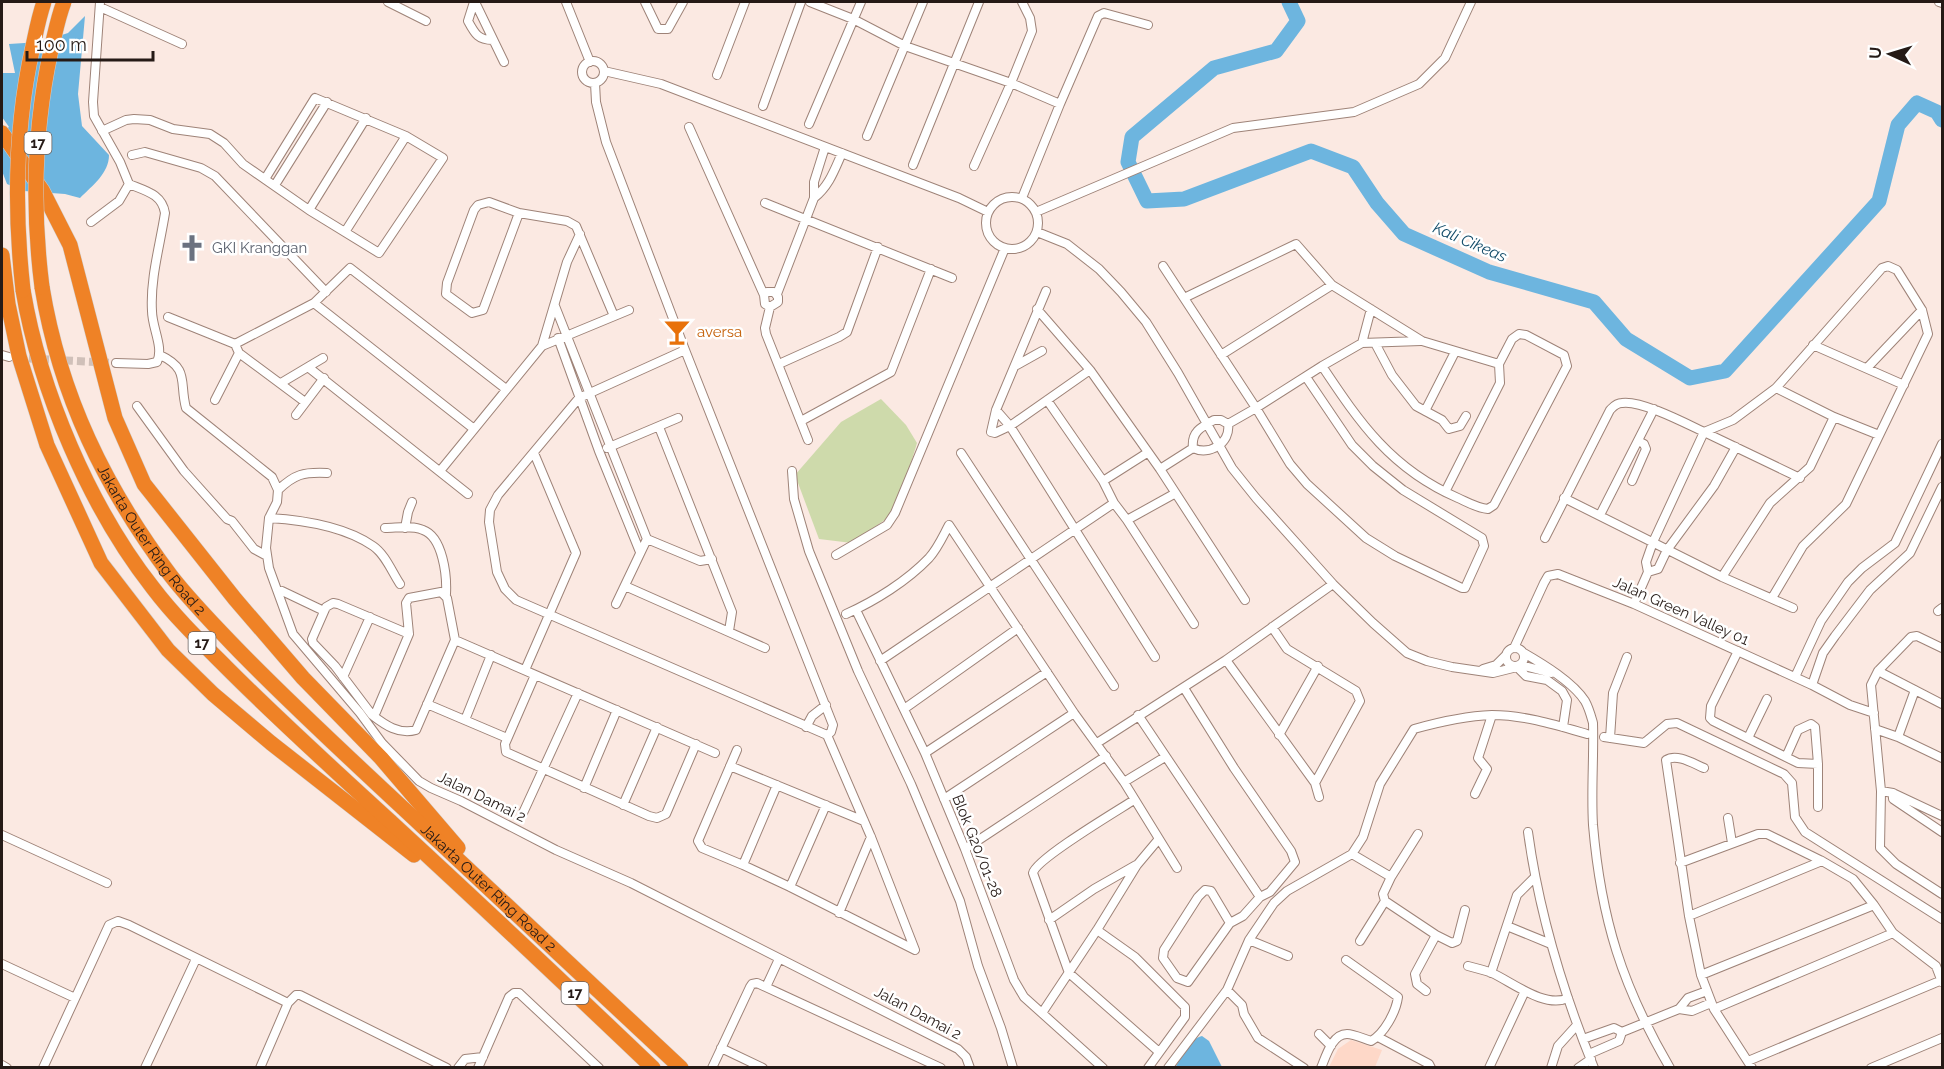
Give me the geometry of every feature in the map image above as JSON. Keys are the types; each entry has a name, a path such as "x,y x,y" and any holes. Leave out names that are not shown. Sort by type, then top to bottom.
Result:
{"highway":[{"name":"Jakarta Outer Ring Road 2","path":"44,2 29,63 21,114 17,173 23,290 35,349 57,412 99,507 123,547 154,589 191,632 270,711 496,918 653,1068"},
{"name":"Jakarta Outer Ring Road 2","path":"64,2 48,67 40,116 36,173 42,286 48,321 74,407 91,448 123,505 172,578 282,696 681,1068"},
{"path":"2,133 29,169 54,212 69,245 115,418 144,484 235,599 303,678 381,758 509,907"},
{"path":"2,255 8,304 19,356 44,434 101,563 168,650 213,694 345,802 496,918"}],"street":[{"path":"388,2 426,21"},
{"path":"474,2 504,62"},
{"path":"474,2 468,21 477,37 493,40"},
{"path":"566,2 590,62"},
{"path":"645,2 658,29 668,28 683,2"},
{"path":"717,75 745,2"},
{"path":"764,106 801,2"},
{"path":"810,2 853,19 905,46 1011,83 1060,104"},
{"path":"809,124 861,2"},
{"path":"867,136 923,2"},
{"path":"913,165 979,2"},
{"path":"974,166 1032,31 1032,25 1022,2"},
{"path":"1036,212 1233,128 1354,112 1419,84 1445,58 1471,2"},
{"path":"116,363 148,364 157,362 160,355 152,314 152,289 165,213 164,205 157,195 129,184 120,162 94,116 100,4 182,44"},
{"path":"1023,198 1060,104 1100,14 1104,13 1148,26"},
{"path":"604,71 602,79 595,83 587,81 582,74 584,66 590,62 598,62 604,71 629,76 643,82 661,84 959,198 988,212"},
{"path":"595,83 596,102 606,142 826,705 833,725 831,732 827,735"},
{"path":"102,131 126,120 134,119 150,120 173,129 210,134 224,143 243,164 309,210 379,253 443,158 406,136 315,98 265,179"},
{"path":"275,185 327,102"},
{"path":"309,210 366,118"},
{"path":"689,127 765,295 764,301 770,307"},
{"path":"345,232 406,136"},
{"path":"808,440 765,331 770,307 778,302 777,294 814,198 814,183 825,147"},
{"path":"132,155 145,152 201,168 215,176 326,292"},
{"path":"814,198 823,191 833,175 842,153"},
{"path":"818,169 833,175"},
{"path":"91,222 119,201 129,184"},
{"path":"1005,197 1023,198 1036,212 1037,232 1027,244 1012,249 1005,248 997,244 987,231 988,212 1005,197"},
{"path":"519,213 483,310 472,313 446,294 447,283 474,210 478,205 489,202 519,213 567,221 576,226 614,316"},
{"path":"765,203 952,278"},
{"path":"1037,232 1067,244 1099,269 1121,292 1146,322 1232,468 1333,584 1407,653 1426,661 1497,673 1519,666 1524,660 1524,653"},
{"path":"440,471 542,346 567,261 580,234"},
{"path":"1184,298 1294,244 1298,245 1332,285 1422,341 1499,364"},
{"path":"779,364 839,338 847,332 878,247"},
{"path":"836,555 887,525 895,513 1005,248"},
{"path":"1163,266 1290,464 1323,501 1366,538 1395,556 1465,588 1484,546 1482,538 1403,490 1373,466 1352,445 1306,377"},
{"path":"1634,604 1648,572 1646,562 1653,542 1704,432 1733,420 1776,388 1882,268 1888,266 1897,270 1922,310 1928,334 1846,504 1803,546 1772,598"},
{"path":"235,344 314,303 348,269 352,269 507,389"},
{"path":"801,421 891,372 931,269"},
{"path":"1221,355 1332,285"},
{"path":"765,295 770,291 777,294"},
{"path":"1046,291 1037,309 1017,365 996,410 991,432 996,433 1010,426 1090,370"},
{"path":"314,303 474,429"},
{"path":"555,306 579,398 640,552"},
{"path":"1037,309 1090,370 1160,469 1174,494 1245,600"},
{"path":"1362,344 1371,309"},
{"path":"542,346 629,310"},
{"path":"1868,368 1922,310"},
{"path":"168,317 235,344 239,353 305,402"},
{"path":"1322,366 1356,417 1375,439 1421,478 1445,492 1489,508 1494,505 1567,362 1564,355 1521,334 1512,339 1499,364 1500,383 1445,492"},
{"path":"562,336 611,446 647,539 700,561 712,560"},
{"path":"1192,448 1196,430 1217,420 1228,424 1362,344 1422,341"},
{"path":"1375,343 1392,375 1416,406 1442,420 1449,429 1460,426 1466,416"},
{"path":"1813,345 1904,385"},
{"path":"686,350 579,398 498,495 490,510 489,522 497,572 505,589 516,600 827,735 871,837 915,950 790,887 702,848 698,841 737,750"},
{"path":"1017,365 1042,351"},
{"path":"1425,411 1455,352"},
{"path":"215,400 239,353"},
{"path":"160,355 176,364 183,377 183,398 186,408 272,477 278,490 292,477 301,474 327,473"},
{"path":"281,382 323,357"},
{"path":"308,366 468,494"},
{"path":"296,415 324,378"},
{"path":"1776,388 1834,417 1878,435"},
{"path":"1047,400 1103,481 1114,503 1194,624"},
{"path":"1545,538 1610,410 1616,404 1623,402 1654,410 1800,478"},
{"path":"137,406 184,471 227,519 232,521 254,549 267,556"},
{"path":"996,410 1010,426 1155,657"},
{"path":"1600,515 1654,410"},
{"path":"1722,577 1770,502 1800,478 1810,466 1834,417"},
{"path":"599,451 678,418"},
{"path":"1192,448 1202,452 1218,446 1226,440 1229,433 1228,424"},
{"path":"659,427 732,612 729,631"},
{"path":"1632,481 1646,449 1644,444 1638,441"},
{"path":"1648,572 1659,569 1667,550 1714,486 1736,447"},
{"path":"1160,469 1192,448"},
{"path":"1796,677 1821,621 1848,582 1862,567 1895,543 1941,449"},
{"path":"525,670 575,557 575,550 534,453"},
{"path":"961,453 1114,686"},
{"path":"1103,481 1147,453"},
{"path":"792,471 794,499 809,551 858,671 911,784 960,901 978,966 1013,1068"},
{"path":"1812,685 1823,653 1835,636 1870,590 1910,553 1942,487"},
{"name":"Jalan Damai 2","path":"278,490 278,502 269,518 266,548 269,568 293,634 360,713 382,743 419,780 556,850 631,883 861,998 958,1049 966,1057 970,1068"},
{"path":"1127,520 1174,494"},
{"path":"1564,498 1722,577 1793,608"},
{"path":"405,528 412,502"},
{"path":"880,661 1114,503"},
{"path":"269,518 294,519 348,533 373,546 381,554 400,584"},
{"path":"846,614 856,610 924,563 934,552 950,525 1074,713 1124,782 1177,868"},
{"path":"385,528 415,527 427,531 437,543 446,571 446,594 455,640 416,730 407,733 382,724 372,715 312,639 326,607 333,603 409,634"},
{"path":"616,604 647,539"},
{"name":"Jalan Green Valley 01","path":"1514,648 1544,583 1551,574 1558,573 1634,604 1796,677 1850,705 1874,713"},
{"path":"1097,743 1226,660 1333,584"},
{"path":"625,586 765,648"},
{"path":"282,591 324,611"},
{"path":"372,715 376,712 409,634 407,600 441,592 446,594"},
{"name":"Blok G20/01-28","path":"856,610 925,753 965,849 1014,980 1024,998 1103,1068"},
{"path":"343,676 370,618"},
{"path":"1272,627 1287,649 1356,691 1360,702 1315,783"},
{"path":"904,709 1018,628"},
{"path":"1942,648 1914,636 1878,671 1871,685 1881,791 1879,843 1881,850 1896,864 1942,894"},
{"path":"455,640 715,753"},
{"path":"1477,671 1496,665 1509,650 1520,649 1555,674 1584,699 1593,723 1593,823 1601,892 1617,957 1645,1023 1670,1068"},
{"path":"1738,651 1711,706 1709,712 1713,721 1803,764 1818,764"},
{"path":"465,720 491,655"},
{"path":"1506,655 1508,664 1555,674"},
{"path":"1627,657 1613,693 1607,737 1644,743 1667,724 1677,723 1784,774 1792,783 1795,817 1805,832 1942,919"},
{"path":"1226,660 1315,783 1319,797"},
{"path":"1279,735 1318,666"},
{"path":"1519,666 1526,676 1547,680 1563,691 1567,700 1563,727"},
{"path":"1878,671 1942,704"},
{"path":"925,753 1047,672"},
{"path":"535,675 507,738 505,747 508,754 623,805 657,818 666,814 696,744"},
{"path":"1184,688 1234,768 1291,851 1294,862 1270,892 1260,897 1243,916 1230,923 1188,982 1177,978 1163,958 1164,950 1198,897 1205,890 1212,891 1230,923"},
{"path":"1898,737 1915,690"},
{"path":"523,813 578,693"},
{"path":"1748,738 1767,699"},
{"path":"427,704 507,738"},
{"path":"806,727 812,716 826,705"},
{"path":"584,788 617,710"},
{"path":"944,799 1074,713"},
{"path":"1138,715 1260,897"},
{"path":"1474,794 1487,769 1478,759 1492,715"},
{"path":"1168,1068 1227,990 1249,940 1274,903 1287,891 1352,854 1363,837 1380,784 1414,729 1443,721 1492,715 1527,718 1587,734"},
{"path":"1786,757 1798,730 1811,724 1815,727 1818,807"},
{"path":"623,805 657,727"},
{"path":"1875,729 1942,758"},
{"path":"965,849 1106,756"},
{"path":"1124,782 1165,757"},
{"path":"1680,863 1758,834 1767,834 1853,879 1893,933 1939,967 1942,981 1750,1064 1712,1006 1701,975 1680,863 1666,760 1670,757 1677,757 1704,768"},
{"path":"730,766 864,820"},
{"path":"743,865 777,785"},
{"path":"1881,791 1893,793 1942,816"},
{"path":"1893,793 1893,799 1900,805 1942,832"},
{"path":"1134,800 1051,855 1034,869 1033,873 1069,973 1159,1052"},
{"path":"790,887 826,805"},
{"path":"1728,818 1732,843"},
{"path":"1528,832 1534,878 1551,944 1577,1025 1591,1060"},
{"path":"1418,834 1390,877 1383,894 1385,901 1436,935 1455,942 1465,910"},
{"path":"2,835 107,883"},
{"path":"839,912 871,837"},
{"path":"1042,1013 1137,865 1158,840"},
{"path":"1352,854 1390,877"},
{"path":"1689,916 1822,861"},
{"path":"1049,920 1094,889 1137,865"},
{"path":"1491,973 1518,891 1534,878"},
{"path":"1360,941 1385,901"},
{"path":"1701,975 1874,905"},
{"path":"43,1068 109,925 118,921 288,1003"},
{"path":"1507,926 1551,944"},
{"path":"1097,930 1135,957 1185,1007 1185,1017 1148,1068"},
{"path":"1679,1009 1692,1011 1712,1006 1893,933"},
{"path":"1426,991 1417,984 1415,978 1436,935"},
{"path":"1249,940 1288,956"},
{"path":"145,1068 196,959"},
{"path":"766,987 779,959"},
{"path":"1321,1068 1338,1036 1347,1034 1371,1041 1378,1037 1397,1006 1398,997 1346,960"},
{"path":"2,964 75,998"},
{"path":"1468,966 1491,973 1525,992 1551,1001 1562,1001 1568,998"},
{"path":"712,1068 752,984 757,982 942,1068"},
{"path":"1227,990 1242,1005 1244,1014 1258,1038 1304,1068"},
{"path":"1583,1040 1614,1028 1622,1032 1645,1023 1679,1009 1688,998 1707,991"},
{"path":"1489,1068 1525,992"},
{"path":"477,1068 509,997 514,993 519,993 599,1068"},
{"path":"260,1068 288,1003 292,997 300,995 447,1068"},
{"path":"1551,1068 1558,1046 1577,1025"},
{"path":"1578,1068 1619,1041 1622,1032"},
{"path":"1319,1034 1331,1046"},
{"path":"1378,1037 1429,1064 1431,1068"},
{"path":"1871,1068 1942,1038"},
{"path":"721,1048 763,1068"},
{"path":"458,1068 465,1059 483,1057"},
{"path":"2,1065 7,1068"}],"shaded area":[{"path":"1351,1040 1382,1050 1375,1067 1329,1067 1338,1049"}],"green space":[{"path":"881,399 906,425 917,443 896,512 852,543 819,539 795,475 841,422"}],"water":[{"path":"85,16 78,94 82,126 109,155 106,167 80,198 65,194 24,191 7,184 2,171 2,132 9,127 2,117 2,73 15,73 9,44 40,42 68,33"},
{"path":"1202,1036 1209,1041 1222,1067 1175,1068 1193,1041"}],"waterway":[{"name":"Kali Cikeas","path":"1289,2 1298,21 1276,51 1214,68 1132,137 1128,162 1147,201 1184,199 1311,151 1353,167 1377,203 1404,234 1489,272 1594,302 1626,339 1690,378 1725,371 1879,201 1898,125 1917,103 1937,112 1942,120"}],"tunnel":[{"path":"17,358 116,363"}],"place":[{"name":"GKI Kranggan","path":"192,248"},
{"name":"aversa","path":"677,332"}]}
